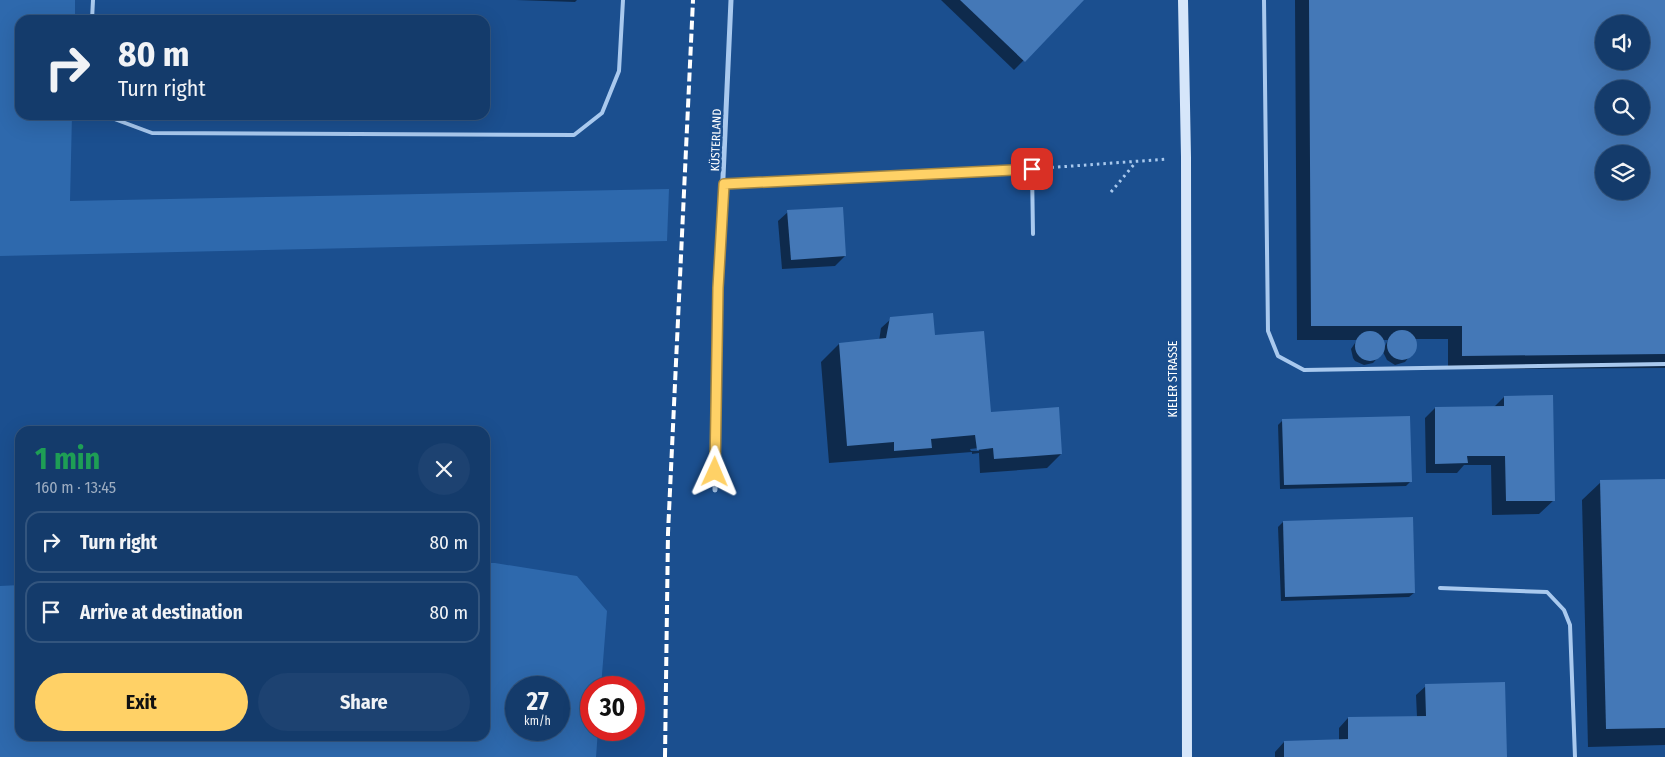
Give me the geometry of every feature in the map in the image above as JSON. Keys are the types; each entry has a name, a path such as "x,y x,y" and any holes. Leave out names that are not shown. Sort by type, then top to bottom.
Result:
{"main road":[{"name":"KIELER STRASSE","path":"1183,0 1186,157 1187,757"}],"street":[{"name":"KÜSTERLAND","path":"715,490 718,288 732,0"}],"lane":[{"path":"92,15 93,0"},
{"path":"118,120 152,133 574,135 602,113 619,71 622,0"},
{"path":"1264,0 1268,331 1278,356 1304,370 1665,364"},
{"path":"724,184 1032,169 1033,234"},
{"path":"1440,588 1547,592 1564,610 1570,625 1575,757"}],"path":[{"path":"1032,169 1186,157"},
{"path":"1110,192 1137,161"}],"shaded area":[{"path":"0,0 75,0 75,15 15,15 15,120 72,120 70,201 669,189 667,241 0,256"},
{"path":"490,563 577,576 607,611 602,676 580,676 580,741 597,741 596,757 0,757 0,586 15,585 15,741 490,741"}],"building":[{"path":"960,0 1084,0 1025,62"},
{"path":"1309,0 1665,0 1665,354 1462,356 1462,326 1311,326"},
{"path":"843,207 846,256 791,260 787,210"},
{"path":"933,313 935,335 984,331 991,412 1059,407 1062,454 994,459 993,448 977,450 975,435 931,439 932,448 894,451 894,442 847,446 839,343 886,338 890,317"},
{"path":"1402,330 1413,334 1417,345 1413,356 1402,360 1391,356 1387,345 1391,334"},
{"path":"1370,331 1381,335 1385,346 1381,357 1370,361 1359,357 1355,346 1359,335"},
{"path":"1553,395 1555,501 1506,501 1505,456 1467,456 1468,463 1435,464 1435,407 1504,406 1504,396"},
{"path":"1410,416 1412,482 1284,485 1282,419"},
{"path":"1665,479 1665,728 1606,729 1600,480"},
{"path":"1413,517 1415,593 1285,597 1283,521"},
{"path":"1505,682 1507,757 1284,757 1284,741 1348,739 1348,717 1426,716 1425,684"}],"railway":[{"path":"665,757 668,533 693,0"}],"route":[{"path":"715,472 718,288 724,184 1032,169"}]}
